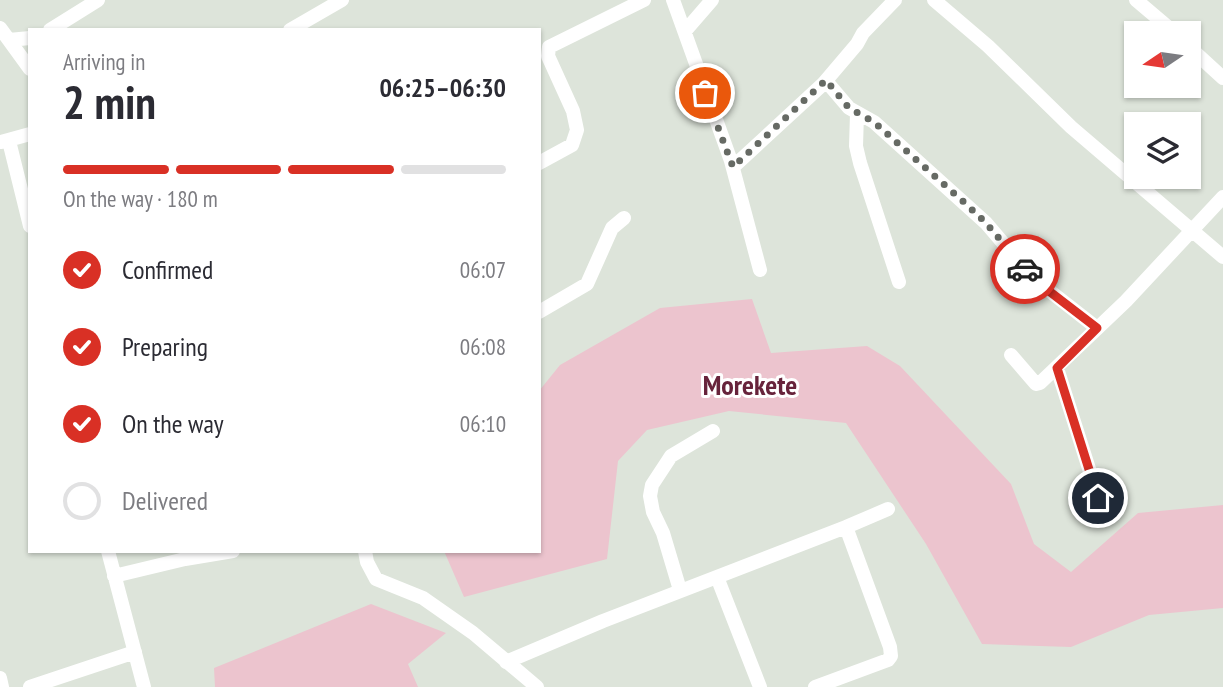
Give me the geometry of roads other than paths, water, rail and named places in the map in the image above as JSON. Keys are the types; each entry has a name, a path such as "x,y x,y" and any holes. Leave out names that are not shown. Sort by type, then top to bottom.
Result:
{"street":[{"path":"53,28 98,0"},
{"path":"293,28 342,0"},
{"path":"541,162 572,145 577,130 573,111 548,56 549,47 644,0"},
{"path":"673,0 733,167 760,270"},
{"path":"686,30 712,0"},
{"path":"733,167 826,80 858,44 863,33 895,0"},
{"path":"934,0 988,46 1053,111 1223,257"},
{"path":"1136,0 1161,21"},
{"path":"0,28 27,58"},
{"path":"9,40 28,38"},
{"path":"1201,58 1223,78"},
{"path":"826,80 856,114 874,122 986,223 1032,278 1097,328"},
{"path":"856,114 856,146 860,163 899,282"},
{"path":"28,135 5,141 28,219"},
{"path":"1011,355 1036,384 1057,368 1097,328 1223,197"},
{"path":"541,311 587,284 612,228 624,218"},
{"path":"1057,368 1098,498"},
{"path":"680,590 663,533 653,512 650,496 652,485 670,456 713,431"},
{"path":"506,662 680,590 888,509"},
{"path":"815,687 887,660 891,656 846,527"},
{"path":"108,553 144,687"},
{"path":"114,576 221,553"},
{"path":"365,553 376,579 423,598 473,633 537,687"},
{"path":"717,577 760,687"},
{"path":"30,687 135,652"},
{"path":"0,678 2,687"}],"district":[{"name":"Morekete","path":"750,385"}]}
